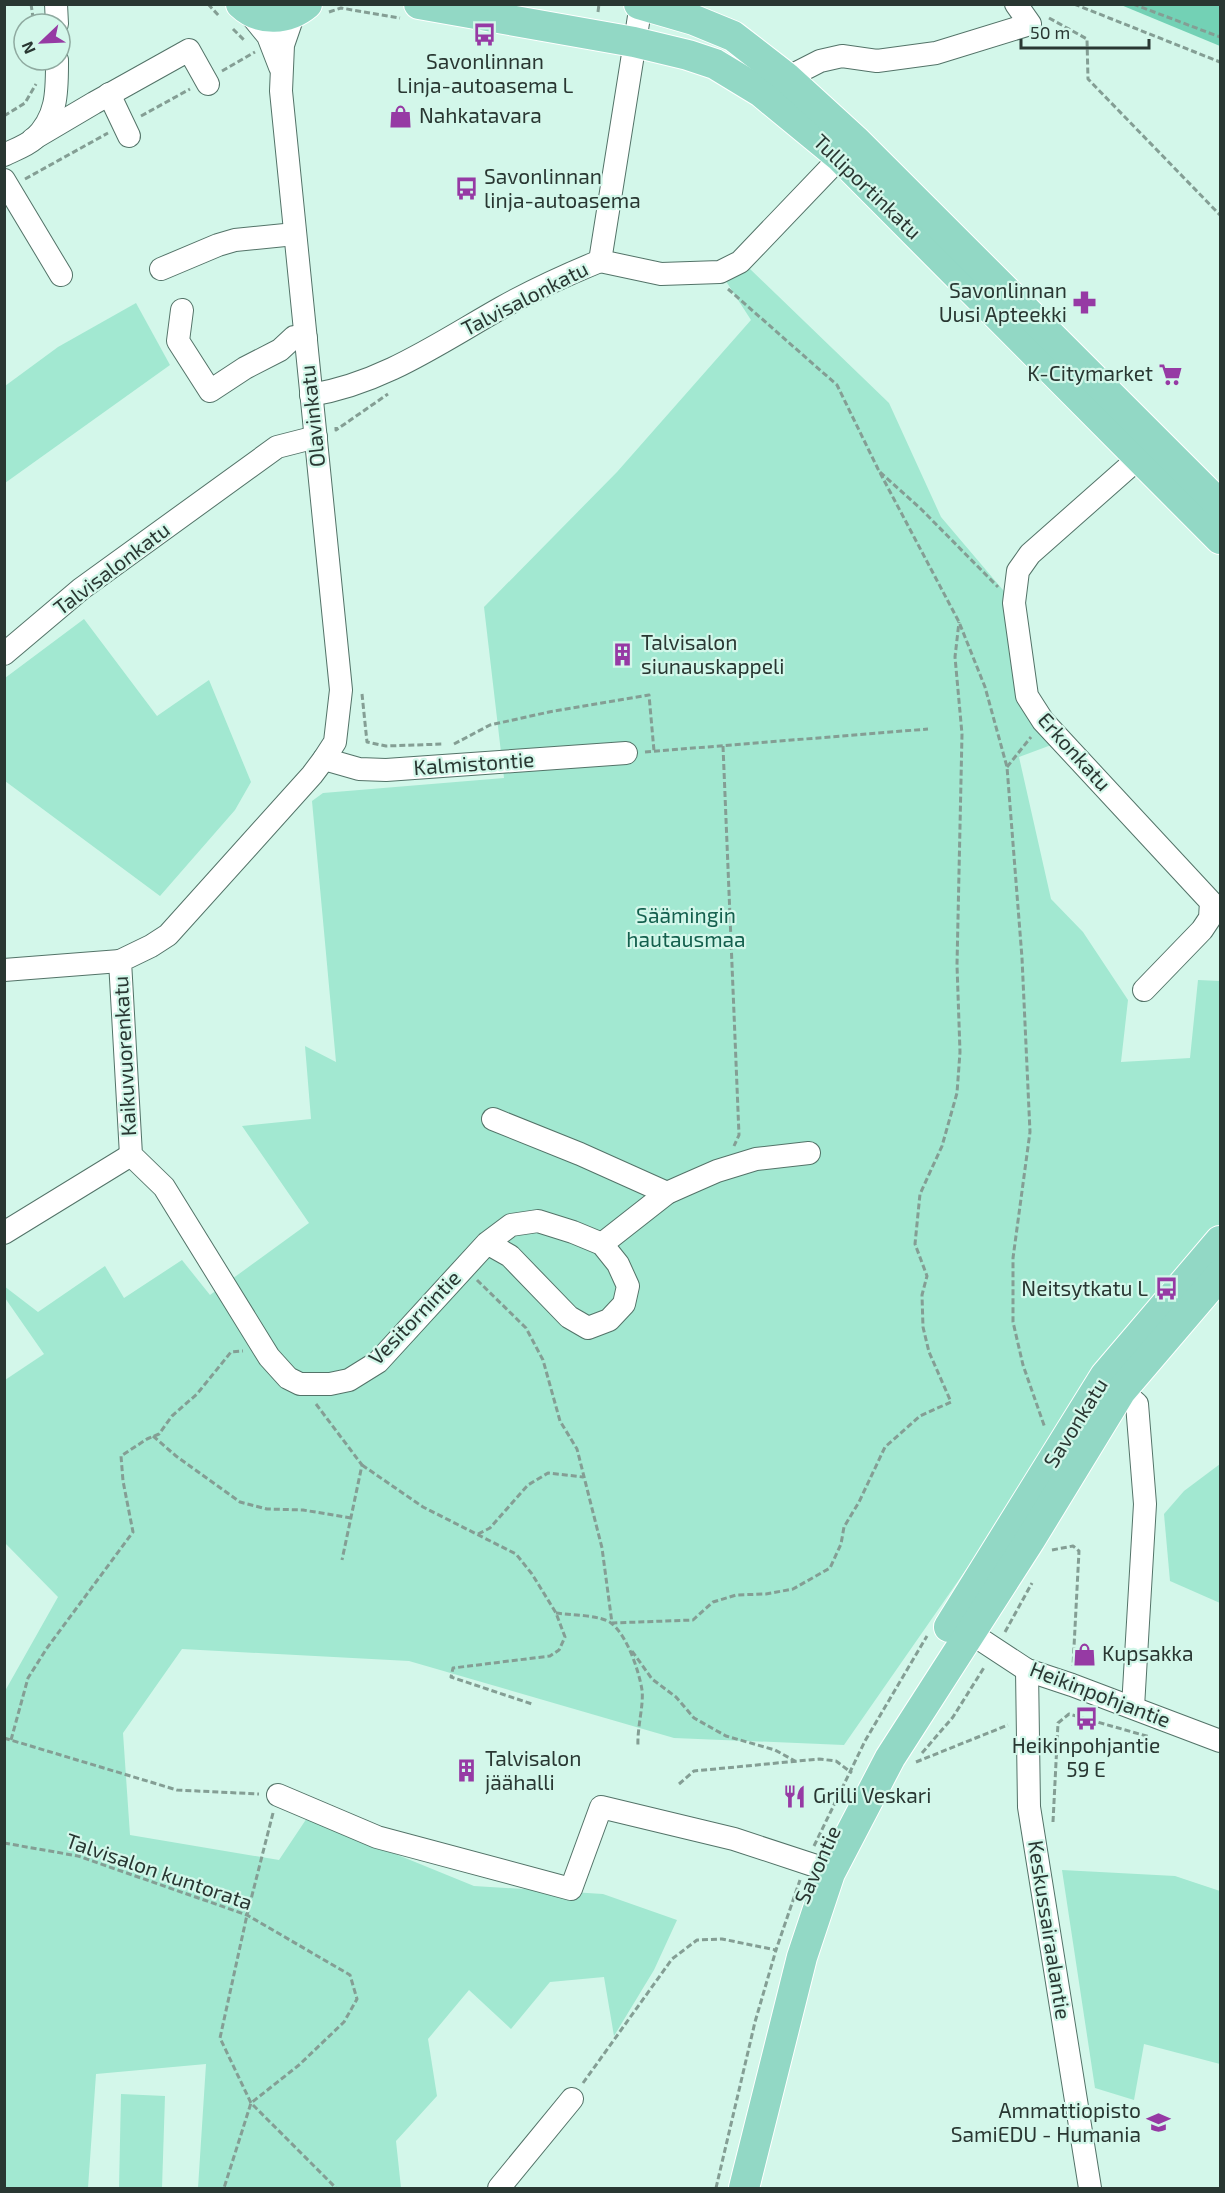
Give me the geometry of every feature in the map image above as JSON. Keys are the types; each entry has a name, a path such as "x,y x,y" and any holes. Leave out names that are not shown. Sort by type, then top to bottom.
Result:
{"main road":[{"name":"Tulliportinkatu","path":"419,4 634,42 715,64 848,149"},
{"name":"Tulliportinkatu","path":"641,5 694,20 733,36 786,77 848,149 1148,449 1221,539"},
{"path":"234,13 278,17 309,8"},
{"name":"Tulliportinkatu","path":"1148,449 1221,505"},
{"name":"Savonkatu","path":"952,1627 1113,1384 1219,1254"},
{"name":"Savontie","path":"756,2136 784,1952 809,1864 952,1627"},
{"name":"Savontie","path":"744,2188 802,1957 830,1873 890,1758 952,1627"}],"street":[{"path":"1016,4 1038,18"},
{"name":"Talvisalonkatu","path":"322,393 392,370 513,301 600,261 641,5"},
{"name":"Olavinkatu","path":"277,85 285,33 309,8"},
{"name":"Olavinkatu","path":"234,13 267,36 277,85 306,338 322,393 316,437 341,690 335,742 324,759"},
{"path":"761,92 820,61 842,56 877,61 936,53 1038,18"},
{"path":"4,155 189,50 208,84"},
{"path":"33,139 48,122 54,109 57,72"},
{"path":"109,94 129,136"},
{"path":"600,261 661,274 720,272 740,262 848,149"},
{"path":"4,180 61,275"},
{"path":"161,269 226,243 295,234"},
{"path":"182,310 178,341 210,391 245,368 280,350 294,337 306,338"},
{"name":"Talvisalonkatu","path":"4,654 81,589 277,447 316,437"},
{"name":"Erkonkatu","path":"1144,990 1202,930 1210,918 1211,902 1043,721 1027,696 1014,603 1018,571 1030,555 1148,449"},
{"name":"Kalmistontie","path":"324,759 359,769 386,770 626,753"},
{"name":"Kaikuvuorenkatu","path":"300,1384 288,1378 264,1349 164,1187 131,1155 120,961 168,935 324,759"},
{"path":"4,970 120,961"},
{"path":"493,1119 580,1154 667,1193"},
{"path":"487,1243 510,1256 569,1317 588,1328 609,1320 624,1304 628,1286 618,1264 602,1244 667,1193 723,1169 756,1159 809,1153"},
{"path":"4,1233 131,1155"},
{"name":"Vesitornintie","path":"300,1384 330,1384 349,1380 378,1362 487,1243 511,1225 538,1221 602,1244"},
{"path":"1113,1384 1137,1404 1145,1504 1133,1707"},
{"name":"Heikinpohjantie","path":"952,1627 1007,1655 1027,1670 1072,1684 1221,1741"},
{"name":"Keskussairaalantie","path":"1027,1670 1029,1808 1090,2188"},
{"path":"278,1795 377,1837 571,1889 601,1807 734,1839 809,1864"},
{"path":"499,2188 572,2099"}],"path":[{"path":"207,4 234,13 255,52"},
{"path":"309,8 341,8 342,4"},
{"path":"1074,4 1221,62"},
{"path":"1133,4 1221,37"},
{"path":"1038,18 1050,20 1087,39 1088,79 1221,215"},
{"path":"4,116 18,109 31,96 37,75"},
{"path":"720,272 724,286 837,385 878,470 959,622 985,687 1008,767 1022,958 1030,1132 1013,1258 1013,1322 1023,1365 1048,1436"},
{"path":"322,393 336,430 394,389"},
{"path":"878,470 922,510 1014,603"},
{"path":"556,1613 601,1619 612,1623 693,1620 713,1602 736,1595 766,1594 793,1589 830,1569 841,1544 844,1527 864,1492 885,1447 920,1416 951,1402 929,1352 923,1327 922,1295 927,1276 915,1244 920,1194 942,1146 957,1093 960,1052 957,965 962,734 954,657 959,622"},
{"path":"367,742 386,746 455,744 490,725 549,712 649,695 654,751"},
{"path":"1008,767 1043,721"},
{"path":"626,753 928,729"},
{"path":"723,746 739,1135 723,1169"},
{"path":"464,1268 526,1328 543,1360 560,1421 577,1449 602,1548 612,1623 652,1679 676,1697 694,1718 726,1736 775,1750 796,1761"},
{"path":"11,1740 28,1678 47,1648 133,1532 123,1481 121,1456 159,1434 172,1416 197,1394 231,1352 264,1349"},
{"path":"300,1384 362,1465 423,1507 516,1554 532,1574 556,1613 565,1637 559,1650 550,1656 453,1668 451,1677 532,1704"},
{"path":"153,1436 176,1456 240,1502 267,1509 303,1510 351,1518"},
{"path":"342,1560 362,1465"},
{"path":"478,1534 490,1528 528,1485 548,1473 583,1476"},
{"path":"1048,1554 1058,1540"},
{"path":"1032,1583 995,1650 953,1717 915,1762 1008,1725 1029,1720 1058,1723 1069,1714 1078,1551 1073,1546 1052,1550"},
{"path":"716,2188 755,2022 777,1950 809,1864 865,1741 952,1627"},
{"path":"632,1651 642,1692 637,1729 638,1746"},
{"path":"1069,1714 1150,1737"},
{"path":"1053,1826 1058,1723"},
{"path":"4,1738 177,1790 278,1795 247,1916 220,2038 251,2103 336,2188"},
{"path":"679,1784 694,1771 796,1761 836,1761 851,1773"},
{"name":"Talvisalon kuntorata","path":"4,1843 78,1856 247,1916 351,1975 357,1999 344,2022 299,2065 251,2103"},
{"path":"572,2099 672,1959 697,1940 722,1939 777,1950"},
{"path":"224,2188 251,2103"}],"green space":[{"name":"Säämingin hautausmaa","path":"740,262 889,403 941,517 1014,603 1027,696 1062,741 1019,757 1051,899 1083,932 1128,1000 1121,1062 1190,1058 1198,980 1220,981 1220,1225 1095,1370 1052,1446 844,1745 674,1738 409,1661 182,1649 123,1733 130,1835 279,1860 307,1818 474,1886 603,1894 677,1920 654,1970 614,2036 604,1977 550,1982 511,2029 469,1990 428,2039 437,2096 396,2141 401,2188 198,2188 206,2064 96,2074 88,2188 5,2188 5,1691 58,1597 5,1543 5,1380 44,1354 5,1298 4,1286 38,1312 105,1266 124,1298 182,1260 210,1295 309,1223 242,1126 311,1119 305,1046 336,1062 312,801 323,793 504,778 484,607 617,472 751,320 720,272"},
{"path":"136,303 170,365 5,483 5,386 58,347"},
{"path":"84,619 157,716 209,680 251,782 235,810 160,896 5,781 5,678"},
{"path":"1220,1464 1220,1603 1170,1581 1164,1514 1184,1491"},
{"path":"1062,1870 1175,1876 1220,1891 1220,2064 1144,2044 1134,2100 1095,2088"},
{"path":"121,2094 165,2096 162,2188 119,2188"}],"shaded area":[{"path":"1121,5 1220,5 1220,46"}],"place":[{"name":"Savonlinnan Linja-autoasema L","path":"485,34"},
{"name":"Nahkatavara","path":"401,116"},
{"name":"Savonlinnan linja-autoasema","path":"466,189"},
{"name":"Savonlinnan Uusi Apteekki","path":"1085,303"},
{"name":"K-Citymarket","path":"1171,374"},
{"name":"Talvisalon siunauskappeli","path":"623,655"},
{"name":"Neitsytkatu L","path":"1166,1289"},
{"name":"Kupsakka","path":"1084,1654"},
{"name":"Heikinpohjantie 59 E","path":"1086,1718"},
{"name":"Talvisalon jäähalli","path":"467,1771"},
{"name":"Grilli Veskari","path":"795,1796"},
{"name":"Ammattiopisto SamiEDU - Humania","path":"1159,2123"}]}
